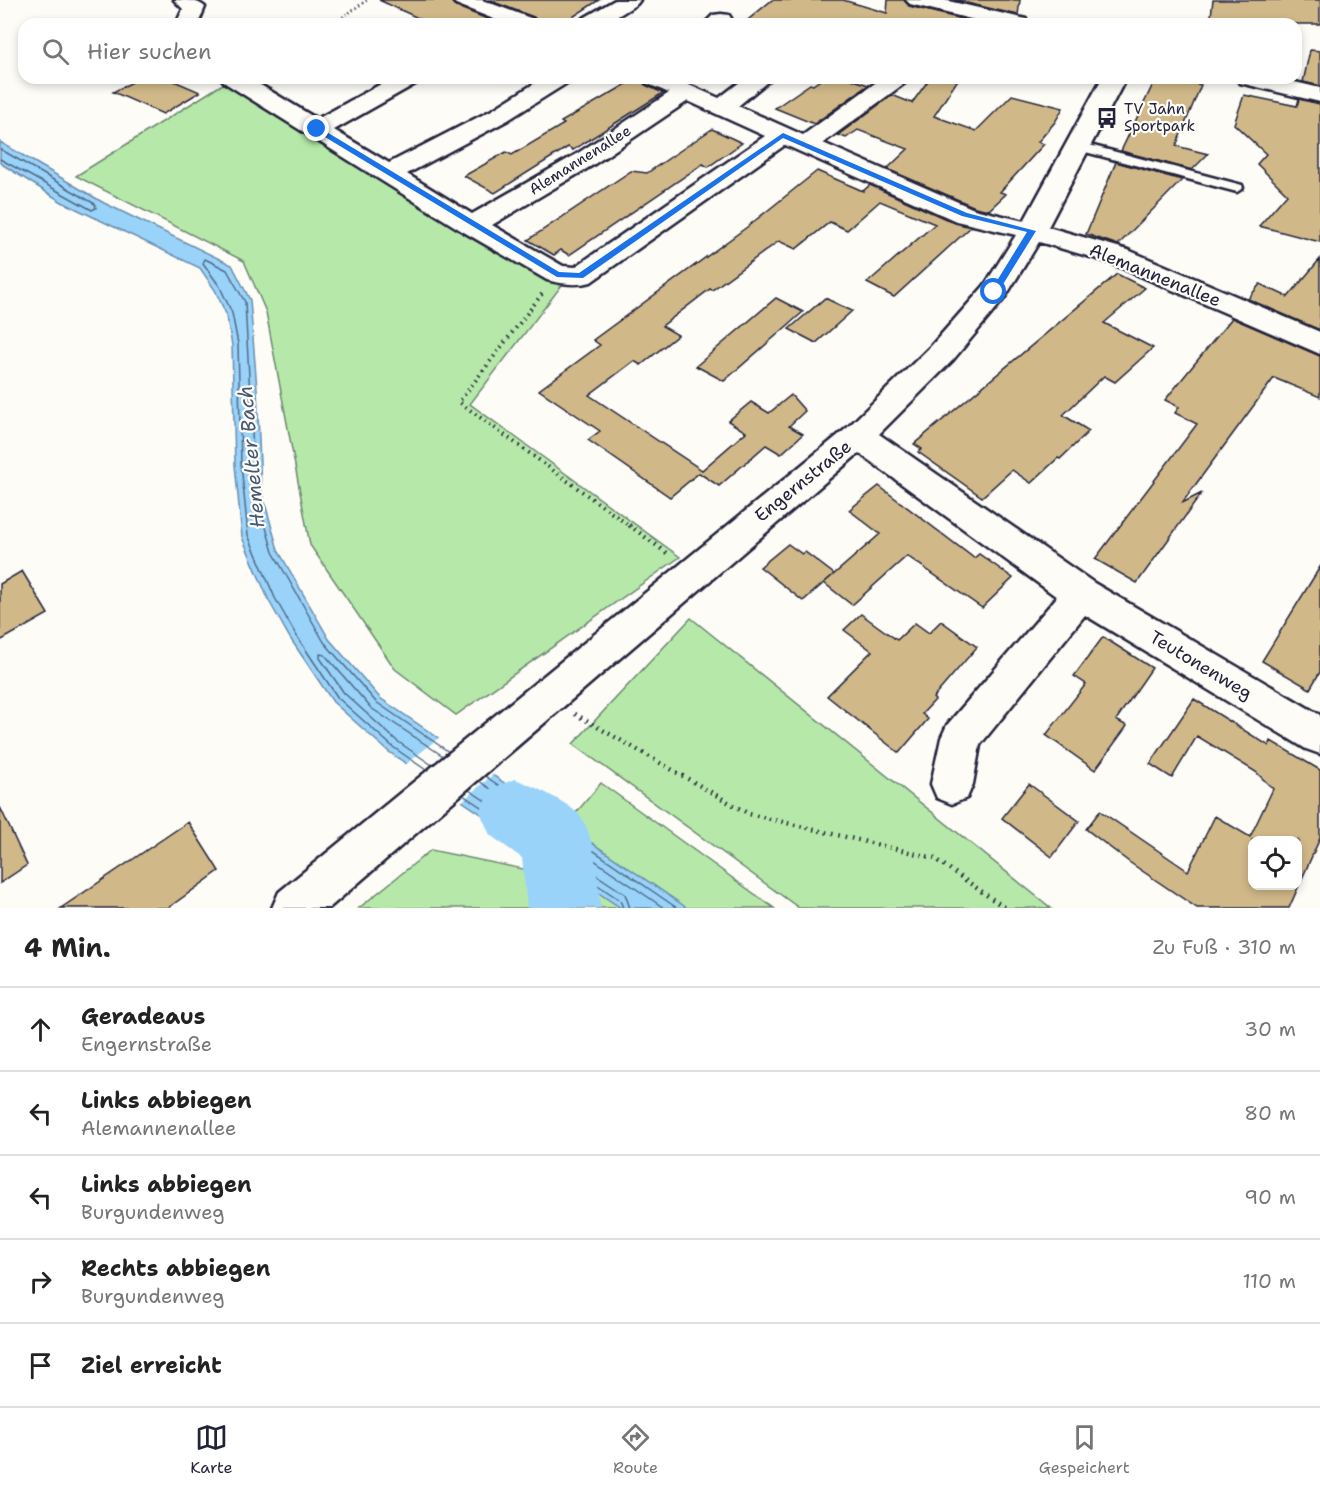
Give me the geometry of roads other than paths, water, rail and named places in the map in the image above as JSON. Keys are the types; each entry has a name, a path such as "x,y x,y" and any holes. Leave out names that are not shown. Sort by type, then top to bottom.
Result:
{"street":[{"path":"463,0 512,16"},
{"path":"600,18 630,0"},
{"path":"917,0 968,18"},
{"path":"242,84 472,225 557,274 580,276 794,140 887,84"},
{"path":"317,129 398,84"},
{"path":"390,174 500,115 549,84"},
{"name":"Alemannenallee","path":"668,84 964,215 1032,231 1118,256 1320,344"},
{"path":"721,108 752,84"},
{"name":"Engernstraße","path":"294,908 858,436 942,353 994,292 1032,231 1111,84"},
{"path":"1273,84 1320,95"},
{"name":"Alemannenallee","path":"472,225 584,160 686,92"},
{"name":"Teutonenweg","path":"858,436 1082,594 1320,736"},
{"path":"952,784 961,738 1082,594"}],"lane":[{"path":"1078,146 1237,188"}],"water":[{"path":"0,142 104,203 232,265 250,300 257,389 261,489 278,550 329,639 380,698 687,908 621,908 389,752 333,702 290,638 269,601 242,537 235,465 232,345 226,314 215,290 200,268 62,202 0,163"}],"waterway":[{"name":"Hemelter Bach","path":"515,812 555,840 564,908"}],"place":[{"name":"TV Jahn Sportpark","path":"1107,118"}]}
